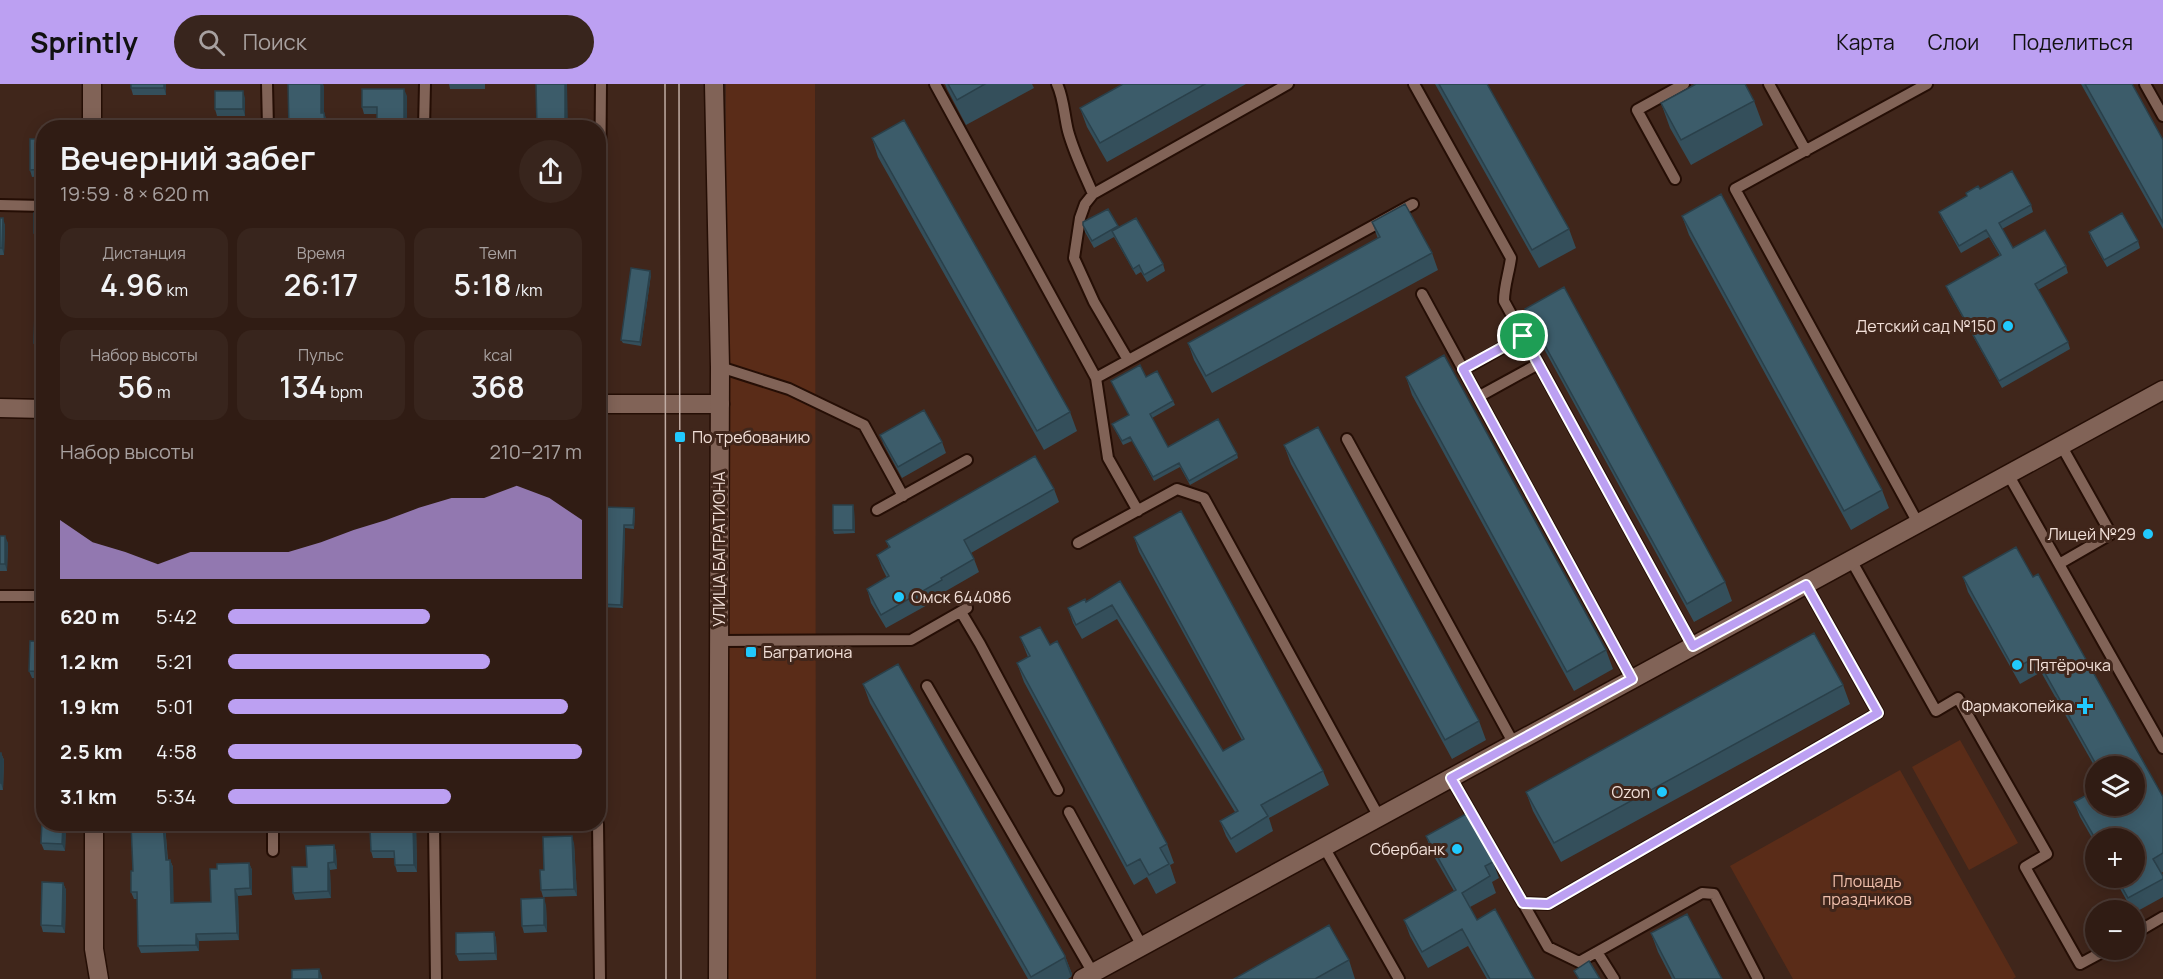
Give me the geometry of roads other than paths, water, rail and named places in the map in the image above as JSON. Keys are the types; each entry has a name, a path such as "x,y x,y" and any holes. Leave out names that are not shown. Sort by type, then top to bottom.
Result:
{"street":[{"path":"92,84 92,120"},
{"name":"УЛИЦА БАГРАТИОНА","path":"714,84 720,368 718,979"},
{"path":"1087,976 2163,390"},
{"path":"606,405 720,404"},
{"path":"0,408 36,409"},
{"path":"94,831 94,949 99,979"}],"lane":[{"path":"267,84 268,120"},
{"path":"424,120 425,84"},
{"path":"600,120 601,84"},
{"path":"935,84 1096,378 1108,458 1138,511"},
{"path":"1057,84 1073,148 1093,194"},
{"path":"1128,360 1094,302 1074,258 1080,218 1085,204 1093,194 1288,84"},
{"path":"1414,84 1511,258 1504,286 1504,301 1693,646"},
{"path":"1675,179 1637,110 1684,84"},
{"path":"1769,84 1806,151"},
{"path":"1918,524 1735,189 1927,84"},
{"path":"2145,84 2163,116"},
{"path":"1096,378 1413,204"},
{"path":"0,205 36,206"},
{"path":"1422,294 1632,679"},
{"path":"1463,369 1523,336"},
{"path":"1478,397 1538,364"},
{"path":"720,368 789,389 864,425 903,496"},
{"path":"1347,439 1514,744"},
{"path":"2059,564 2111,534 2061,446"},
{"path":"877,510 967,459"},
{"path":"2008,474 2163,748"},
{"path":"1078,543 1177,489 1204,498 1379,817"},
{"path":"1851,560 1936,711 1958,698 2047,854 2025,867 2080,964 2087,960"},
{"path":"1523,903 1548,904 1878,713 1806,585"},
{"path":"0,596 36,596"},
{"path":"719,641 911,640 964,610 1058,790"},
{"path":"927,686 1087,976"},
{"path":"1451,778 1548,947 1579,962 1702,893 1714,894 1758,979"},
{"path":"1069,812 1142,946"},
{"path":"273,831 273,851"},
{"path":"434,831 436,979"},
{"path":"598,831 600,979"},
{"path":"1324,847 1399,979"},
{"path":"2145,928 2163,917"},
{"path":"1598,952 1614,979"}],"tram line":[{"path":"665,84 666,979"},
{"path":"679,84 681,979"}],"place":[{"name":"Детский сад №150","path":"2008,326"},
{"name":"По требованию","path":"680,437"},
{"name":"Лицей №29","path":"2148,534"},
{"name":"Омск 644086","path":"899,597"},
{"name":"Багратиона","path":"751,652"},
{"name":"Пятёрочка","path":"2017,665"},
{"name":"Фармакопейка","path":"2085,706"},
{"name":"Ozon","path":"1662,792"},
{"name":"Сбербанк","path":"1457,849"}],"park label":[{"name":"Площадь праздников","path":"1867,890"}]}
